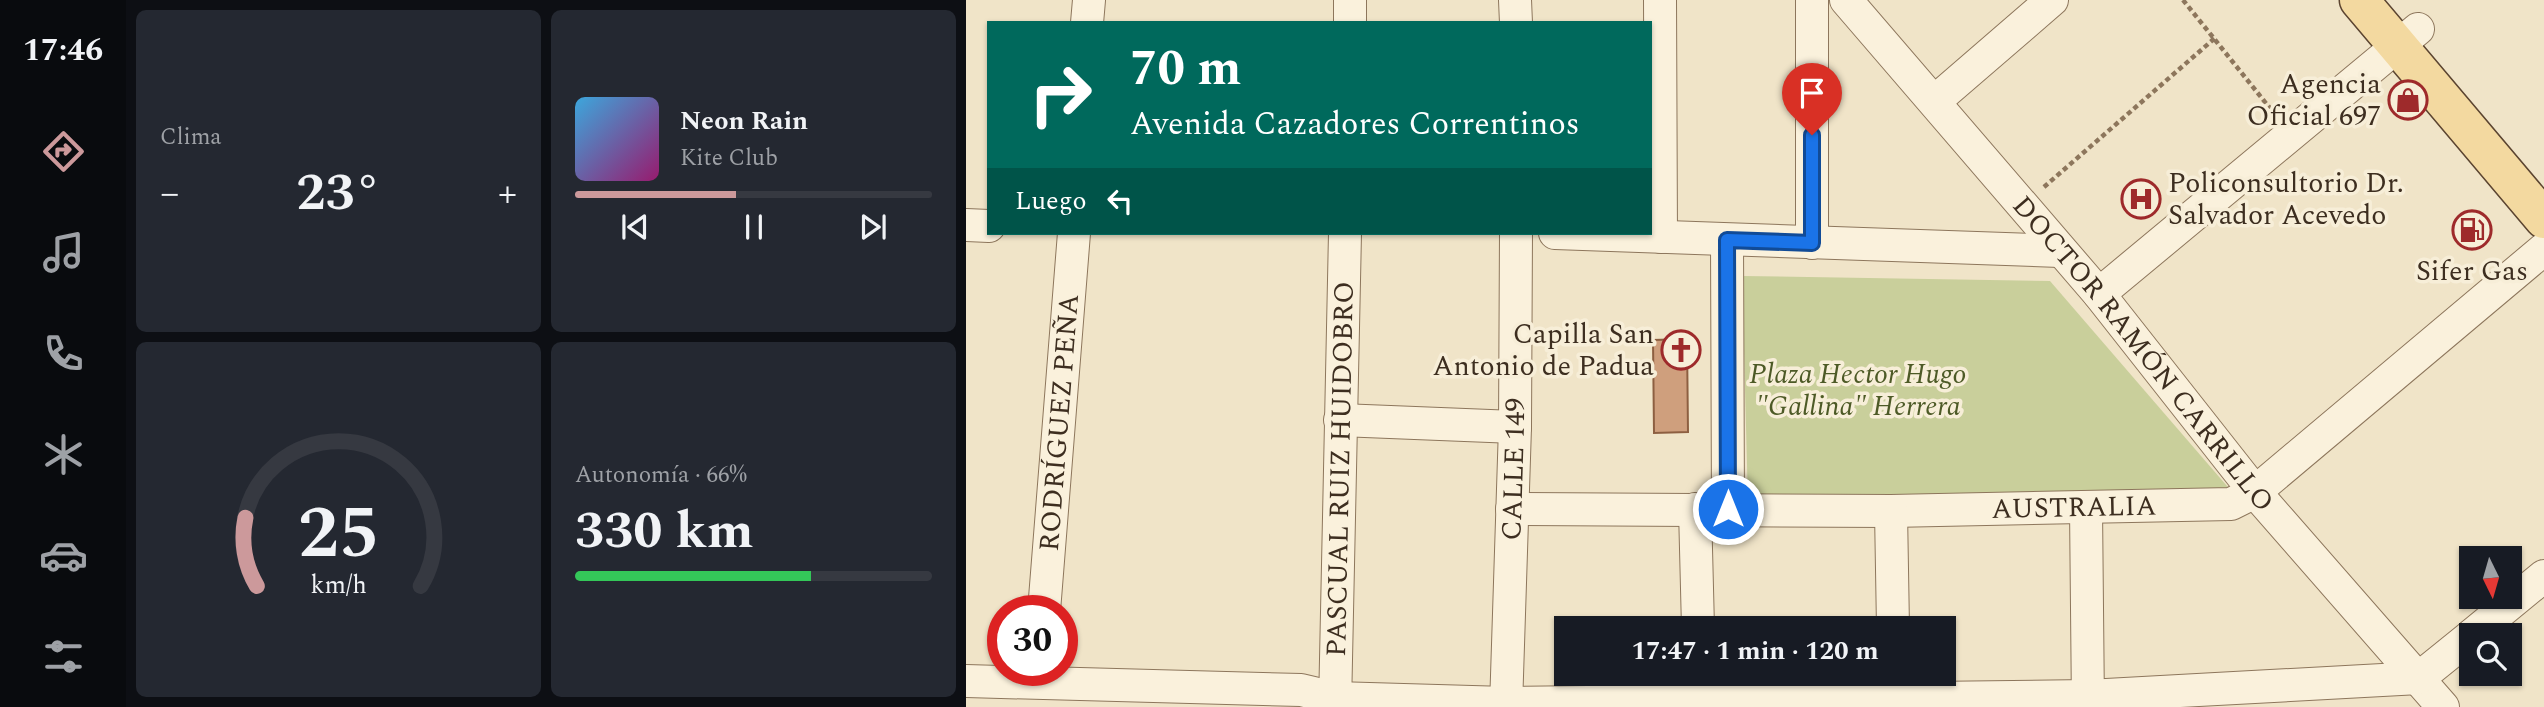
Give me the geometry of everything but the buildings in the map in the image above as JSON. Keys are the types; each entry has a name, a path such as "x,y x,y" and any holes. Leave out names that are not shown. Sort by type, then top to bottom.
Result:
{"main road":[{"path":"2359,0 2408,37 2544,178"},
{"path":"2394,0 2408,37 2544,219"}],"street":[{"path":"1087,21 1089,0"},
{"path":"1350,0 1350,21"},
{"path":"1516,0 1516,21"},
{"path":"1660,0 1661,237"},
{"path":"1812,0 1812,243"},
{"name":"DOCTOR RAMÓN CARRILLO","path":"1846,0 2099,294 2255,492 2443,707"},
{"path":"1935,101 2052,0"},
{"path":"2099,294 2408,37"},
{"path":"966,225 987,226"},
{"name":"RODRÍGUEZ PEÑA","path":"1045,595 1074,235"},
{"name":"PASCUAL RUIZ HUIDOBRO","path":"1335,703 1345,235"},
{"name":"CALLE 149","path":"1506,705 1515,427 1516,235"},
{"path":"1608,235 2060,251"},
{"path":"1727,240 1728,509"},
{"name":"AUSTRALIA","path":"1512,509 1891,511 2231,504 2255,492 2544,249"},
{"path":"1340,420 1515,427"},
{"path":"2086,508 2088,702"},
{"path":"1695,509 1698,616"},
{"path":"1891,511 1893,616"},
{"path":"2487,623 2544,576"},
{"path":"1078,678 1301,690 1335,703 1506,705 1700,694 1894,694 2088,702 2419,678 2459,646"},
{"path":"966,681 987,680"}],"path":[{"path":"2183,0 2291,135"},
{"path":"2023,206 2215,38"}],"green space":[{"name":"Plaza Hector Hugo \"Gallina\" Herrera","path":"1742,276 2050,281 2233,493 1748,502"}],"place":[{"name":"Agencia Oficial 697","path":"2408,100"},
{"name":"Policonsultorio Dr. Salvador Acevedo","path":"2141,199"},
{"name":"Sifer Gas","path":"2472,230"},
{"name":"Capilla San Antonio de Padua","path":"1681,350"}],"route":[{"path":"1728,509 1727,240 1812,243 1812,135"}]}
